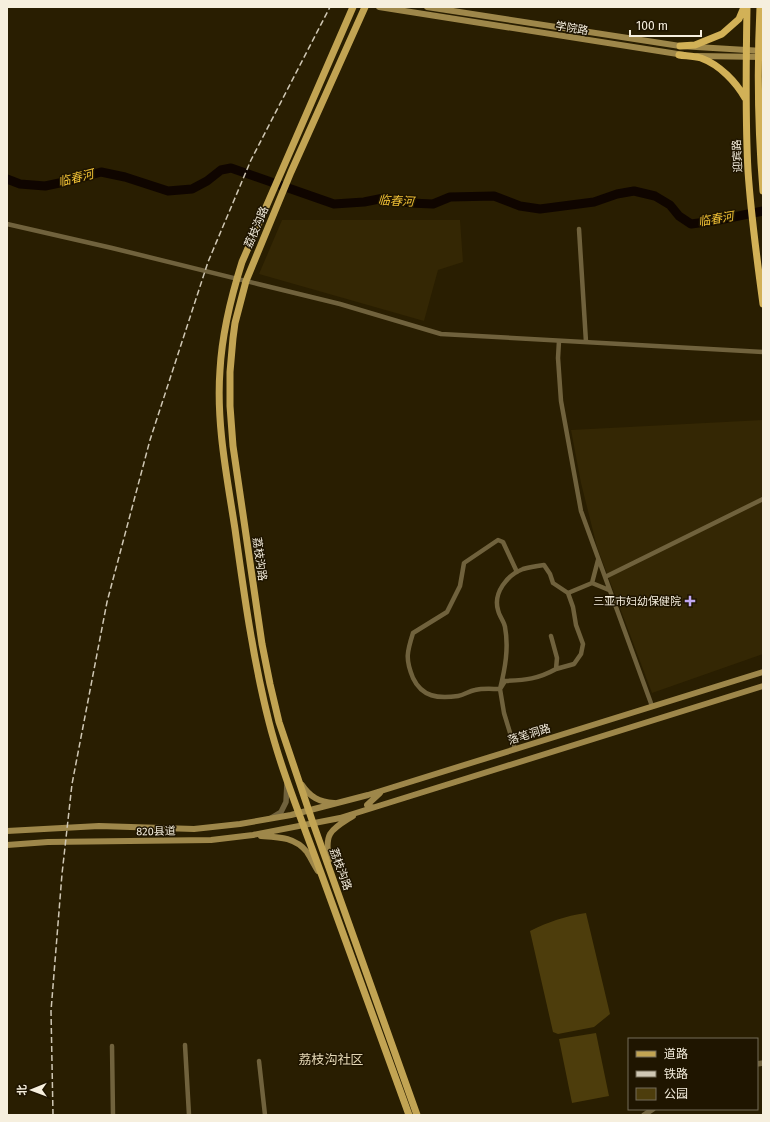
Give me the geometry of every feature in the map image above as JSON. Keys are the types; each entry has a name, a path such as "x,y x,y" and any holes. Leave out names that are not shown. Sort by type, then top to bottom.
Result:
{"highway":[{"path":"680,46 695,45 722,34 739,19 744,7"},
{"name":"迎宾路","path":"747,7 746,99 750,189 763,304"},
{"path":"760,7 760,142 763,190"},
{"path":"679,55 701,58 717,67 739,87 746,99"}],"main road":[{"name":"荔枝沟路","path":"353,7 242,262 223,336 220,372 220,407 223,447 242,580 260,686 270,724 304,826 409,1115"},
{"name":"荔枝沟路","path":"365,7 291,172 246,281 235,324 230,372 230,406 233,446 258,616 270,684 279,722 313,823 417,1115"},
{"name":"学院路","path":"379,7 679,55 761,54"},
{"name":"学院路","path":"427,7 680,46 746,54"},
{"name":"落笔洞路","path":"300,813 388,789 763,672"},
{"name":"落笔洞路","path":"304,826 340,818 763,686"},
{"path":"298,779 306,792 320,801 333,803 347,801"},
{"path":"372,807 368,807 368,803 388,789"},
{"path":"331,874 326,841 331,832 359,812"},
{"name":"820县道","path":"7,831 99,826 194,829 226,826 300,813"},
{"name":"820县道","path":"7,845 48,842 211,840 253,835 304,826"},
{"path":"253,835 287,838 298,843 307,853 323,877"}],"street":[{"path":"7,224 340,304 441,334 763,352"},
{"path":"579,229 586,342"},
{"path":"559,340 558,358 561,400 581,511 652,706"},
{"path":"605,577 763,498"},
{"path":"500,689 476,689 459,696 439,697 425,693 416,684 409,668 407,652 414,633 447,612 460,586 464,563 498,540 503,542 518,572"},
{"path":"592,583 598,560"},
{"path":"500,689 505,682 543,677 556,669 574,664 581,654 582,644 568,593 553,583 550,574 544,565 523,570 513,575 500,588 497,598 498,611 505,626 506,650 505,667 500,689 504,713 515,749"},
{"path":"568,593 592,583 609,590"},
{"path":"551,636 557,658 556,669"},
{"path":"269,819 281,812 286,802 287,788 285,771"},
{"path":"185,1045 189,1115"},
{"path":"112,1046 113,1115"},
{"path":"259,1060 265,1115"}],"shaded area":[{"path":"282,220 460,220 463,262 438,270 424,321 259,274"},
{"name":"三亚市妇幼保健院","path":"763,420 763,654 652,693 597,547 581,483 571,430"}],"green space":[{"path":"586,913 610,1014 594,1027 558,1034 553,1032 530,931 557,920"},
{"path":"596,1033 609,1096 572,1103 559,1039"}],"waterway":[{"name":"临春河","path":"7,179 20,184 45,186 101,172 125,177 168,191 192,189 207,181 221,170 231,168 334,204 364,202 384,198 410,203 433,204 450,197 494,196 520,206 540,209 594,202 617,194 634,191 655,196 670,205 679,216 691,224 763,211"}],"railway":[{"path":"53,1115 51,1011 62,874 72,784 107,602 150,440 208,262 251,160 330,7"}],"place":[{"name":"三亚市妇幼保健院","path":"690,601"}],"district":[{"name":"荔枝沟社区","path":"331,1059"}]}
